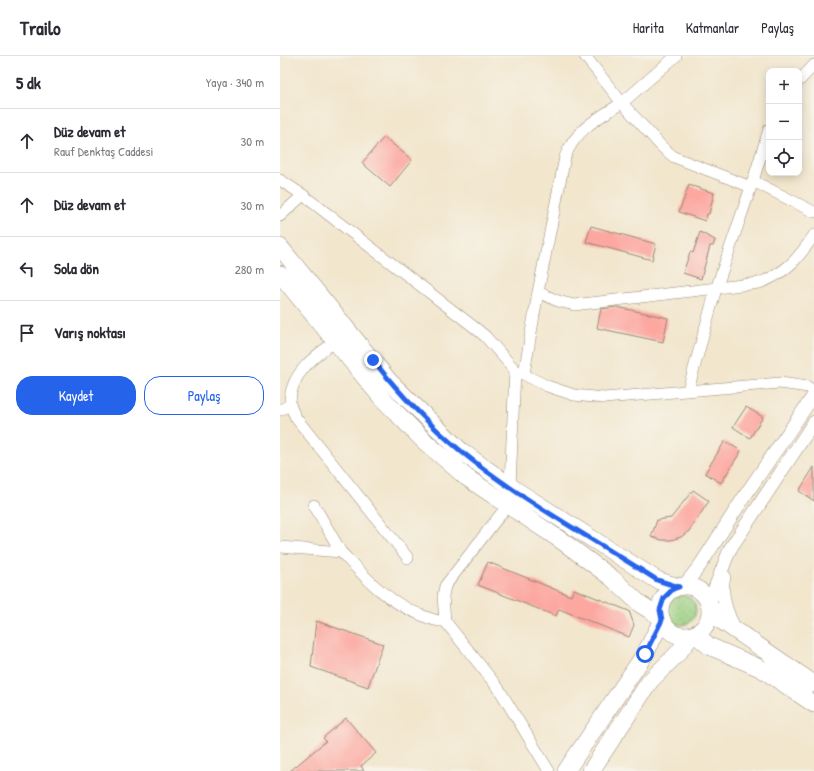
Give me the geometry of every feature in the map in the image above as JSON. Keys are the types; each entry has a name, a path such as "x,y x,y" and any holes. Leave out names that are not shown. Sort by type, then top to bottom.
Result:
{"main road":[{"path":"280,247 389,381 461,451 510,486 657,580 694,588 700,591 722,621 814,684"},
{"path":"280,274 381,397 423,440 466,477 507,506 562,541 612,578 640,604 661,618 668,629 674,634 680,636 693,635 709,646 762,669 814,704"},
{"path":"566,771 645,654 661,618 660,610 664,598 673,589 682,586"},
{"path":"592,771 650,681 678,653 693,635 706,625 709,618 709,605"}],"street":[{"path":"585,56 622,103 662,147 674,157 752,184 814,212"},
{"path":"510,486 520,372 568,150 579,132 587,125 622,103 676,56"},
{"path":"802,78 814,65"},
{"path":"688,390 716,289 766,139"},
{"path":"280,180 303,195 474,327 485,336 520,372 547,386 574,395 596,397 780,384 808,387 814,391"},
{"path":"280,216 303,195"},
{"path":"538,292 562,303 574,305 759,283 775,277 796,261 814,235"},
{"path":"335,342 314,356 301,371 292,389 290,405 296,418 408,558"},
{"path":"682,586 701,564 746,494 814,394"},
{"path":"280,410 290,405"},
{"path":"709,605 730,549 814,422"},
{"path":"314,505 341,552 378,590 405,608 437,621 445,621"},
{"path":"507,506 445,586 443,596 445,621 499,689 549,771"},
{"path":"280,547 341,552"},
{"path":"730,549 722,586 727,615 735,629"}],"green space":[{"path":"681,595 691,600 696,610 691,620 681,625 671,620 666,610 671,600"}],"building":[{"path":"384,137 412,160 390,187 362,163"},
{"path":"689,185 714,193 709,214 707,214 705,221 679,212"},
{"path":"591,226 656,244 652,260 586,242"},
{"path":"700,232 715,240 713,246 710,246 701,279 683,273 690,252 693,253"},
{"path":"617,307 668,318 663,342 597,328 601,309"},
{"path":"746,407 763,417 750,438 733,427"},
{"path":"725,441 741,451 721,483 705,473"},
{"path":"814,467 814,501 799,491"},
{"path":"693,490 709,501 689,531 681,537 671,540 662,540 651,537 657,520 671,518"},
{"path":"488,562 571,596 574,589 629,611 634,625 629,637 559,609 556,616 478,585"},
{"path":"316,621 383,644 368,687 311,667"},
{"path":"346,718 376,753 361,766 364,771 290,771 326,741 323,738"}],"route":[{"path":"373,360 389,381 426,419 461,451 489,472 572,527 657,580 679,587 673,589 664,598 660,610 662,620 653,634 645,654"}]}
